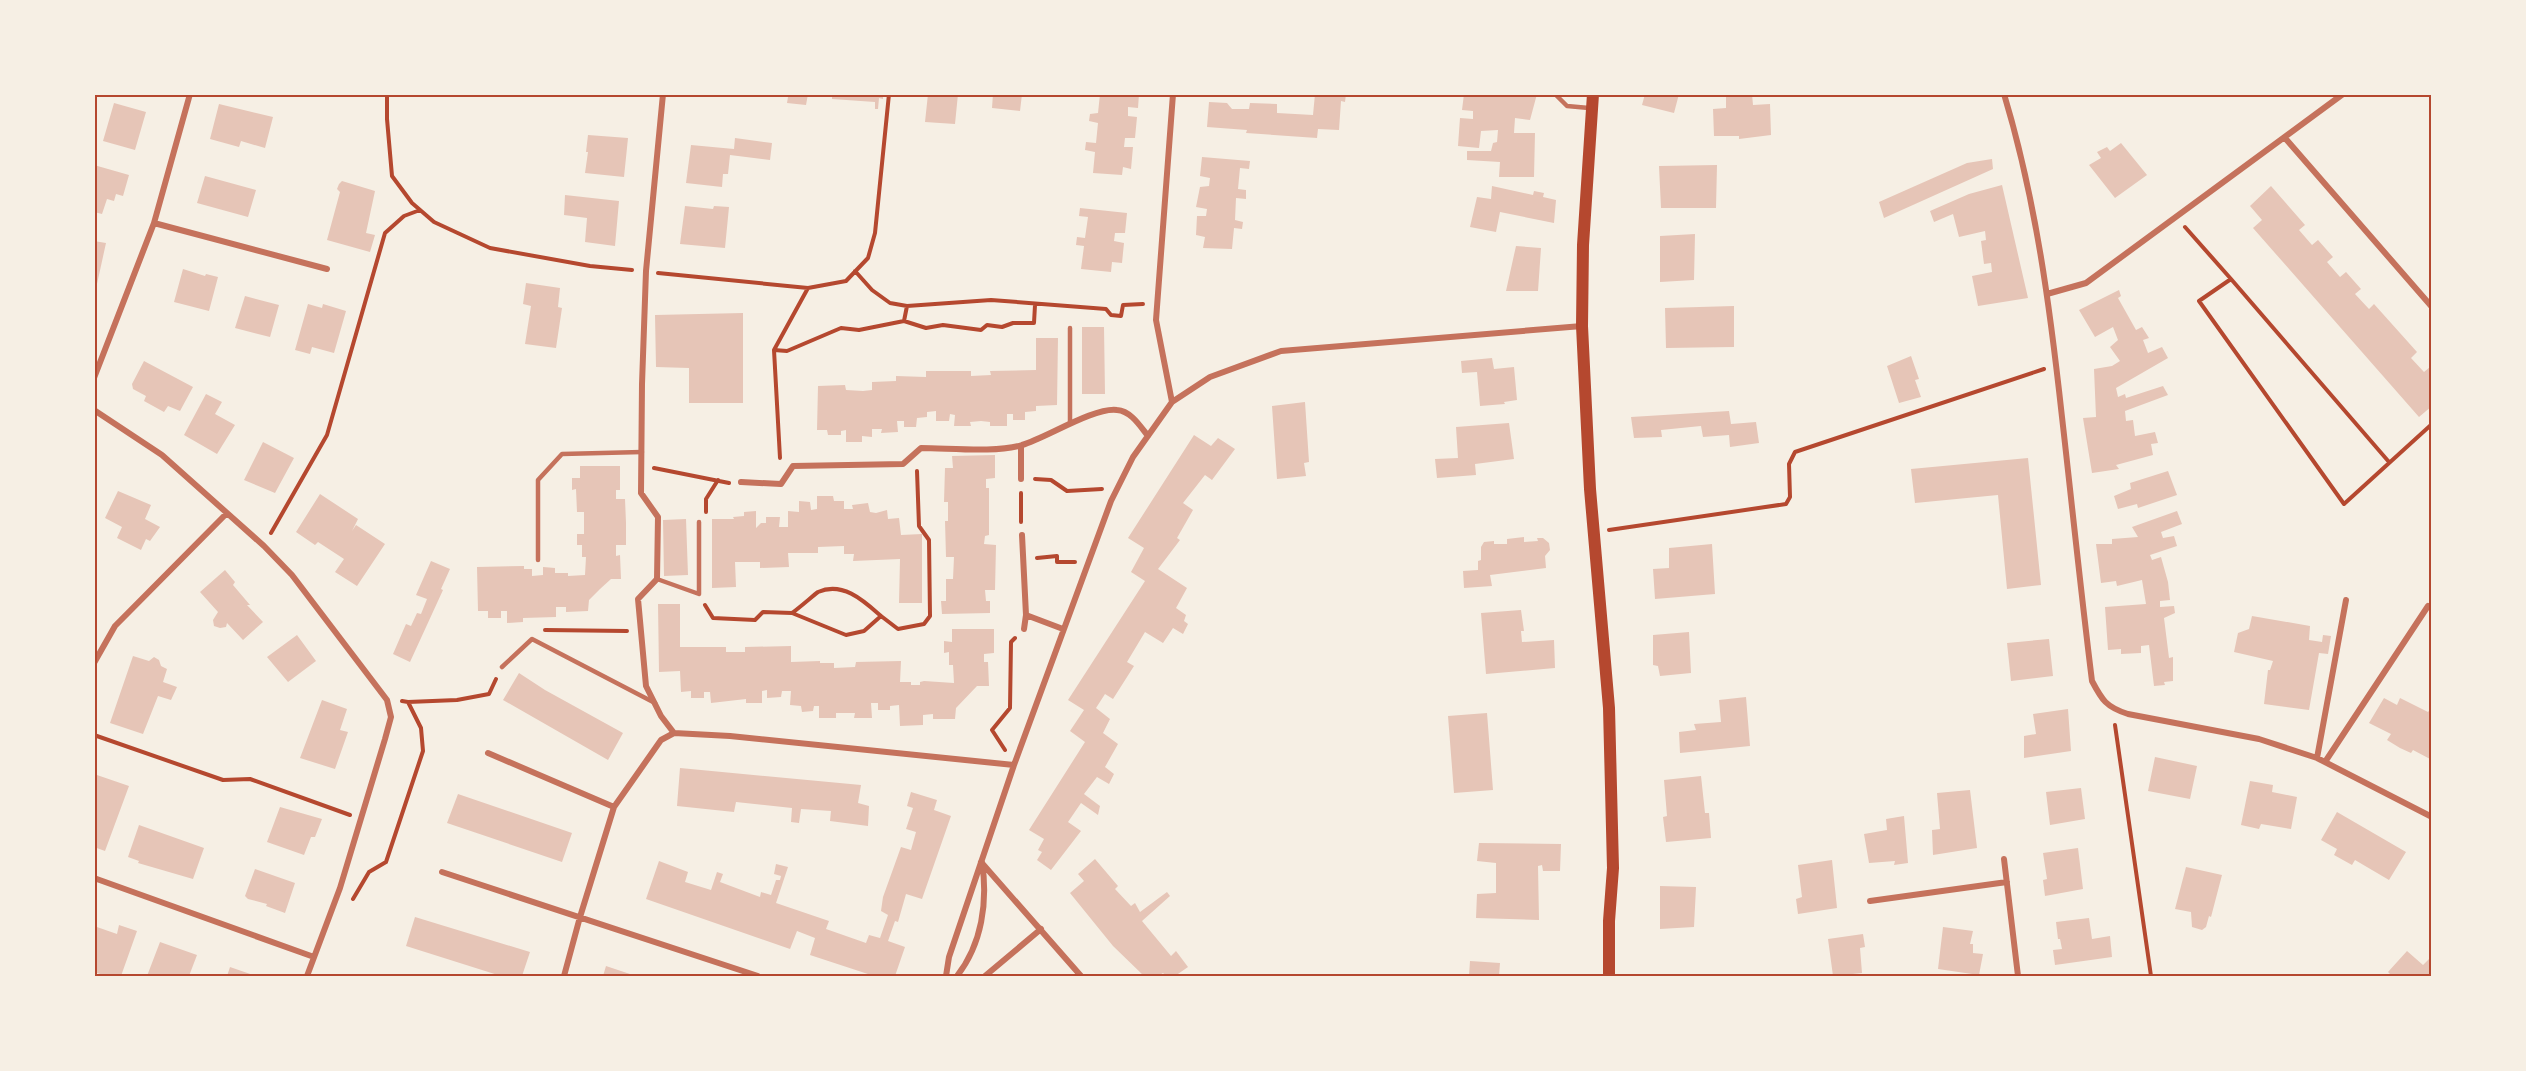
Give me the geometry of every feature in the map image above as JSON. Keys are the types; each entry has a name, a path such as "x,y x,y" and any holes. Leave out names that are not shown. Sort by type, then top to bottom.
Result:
{"main road":[{"path":"1593,94 1583,245 1582,326 1612,774 1613,868 1609,921 1609,976"}],"street":[{"path":"94,378 154,223 190,94"},
{"path":"663,94 646,271 642,452 642,493 658,517 657,579 638,599 646,686 675,733"},
{"path":"1172,402 1156,320 1173,94"},
{"path":"2004,94 2015,130 2040,244 2092,681 2103,700 2113,709 2128,714 2259,739 2316,758 2432,817"},
{"path":"2047,294 2086,283 2343,94"},
{"path":"2285,138 2432,307"},
{"path":"154,223 327,269"},
{"path":"946,976 949,957 1014,765 1088,561 1132,456 1172,402 1210,377 1281,351 1582,326"},
{"path":"94,410 162,455 264,546 292,575 387,700 391,717 340,888 307,976"},
{"path":"741,482 782,484 793,466 903,464 921,448 1021,446 1101,412 1117,410 1128,414 1148,436"},
{"path":"1021,446 1021,479"},
{"path":"94,663 115,626 227,513"},
{"path":"1022,535 1026,615 1024,629"},
{"path":"2316,758 2346,600"},
{"path":"2325,762 2428,606"},
{"path":"1026,615 1063,629"},
{"path":"564,976 614,807 660,740 675,733 730,736 1014,765"},
{"path":"488,753 614,807"},
{"path":"2004,859 2018,976"},
{"path":"981,862 1081,976"},
{"path":"957,976 968,963 984,912 986,887 981,862"},
{"path":"442,872 758,976"},
{"path":"94,878 314,957"},
{"path":"1870,901 2007,882"},
{"path":"985,976 1041,929"}],"lane":[{"path":"1555,94 1567,106 1591,109"},
{"path":"1070,328 1070,425"},
{"path":"538,560 538,480 562,454 642,452"},
{"path":"657,579 699,594 699,522"},
{"path":"502,667 532,639 655,703"}],"path":[{"path":"264,546 327,435 385,233 404,216 420,210"},
{"path":"2176,217 2389,462"},
{"path":"855,271 872,290 890,303 907,306 991,300 1106,309 1111,315 1121,316 1123,305 1157,304"},
{"path":"2231,279 2199,302 2344,504 2432,424"},
{"path":"782,484 774,350 808,288"},
{"path":"774,350 787,351 811,343 841,328 859,330 904,321 926,328 943,325 981,330 987,325 1002,327 1013,323 1034,323 1035,305"},
{"path":"904,321 907,306"},
{"path":"1594,532 1786,504 1790,497 1789,464 1796,452 2056,366"},
{"path":"792,613 817,592 843,589 865,601 898,629 924,624 930,616 929,540 919,526 917,453"},
{"path":"642,465 731,484 741,482"},
{"path":"1022,535 1021,479 1051,480 1067,491 1118,488"},
{"path":"699,522 706,518 706,499 718,480"},
{"path":"1023,559 1057,556 1057,562 1088,561"},
{"path":"699,594 713,618 755,620 763,612 792,613 846,634 864,631 881,616"},
{"path":"532,639 547,629 640,631"},
{"path":"1014,765 992,729 1010,708 1011,642 1024,629"},
{"path":"387,700 408,702 457,700 489,694 502,667"},
{"path":"350,905 369,872 386,862 423,751 421,728 408,702"},
{"path":"2113,709 2151,976"},
{"path":"94,735 224,780 250,778 360,819"}],"building":[{"path":"779,94 808,94 806,105 787,103 788,97"},
{"path":"832,94 883,94 883,99 879,98 878,109 875,109 875,102 832,99"},
{"path":"928,94 958,94 955,124 925,122"},
{"path":"993,94 1022,94 1020,111 992,108"},
{"path":"1100,94 1139,94 1138,108 1128,107 1128,116 1137,117 1135,138 1125,138 1124,147 1133,147 1131,169 1123,167 1122,175 1093,173 1095,152 1085,150 1086,142 1096,143 1098,123 1089,121 1090,114 1098,113"},
{"path":"1315,94 1346,94 1345,102 1341,101 1339,130 1318,129 1317,138 1246,133 1247,130 1207,127 1209,102 1227,103 1232,109 1249,109 1250,103 1277,104 1277,113 1313,115"},
{"path":"1464,94 1537,94 1530,120 1515,118 1514,133 1535,133 1534,177 1499,177 1500,162 1467,160 1467,151 1491,151 1493,143 1497,142 1498,130 1481,131 1479,148 1458,146 1460,118 1473,119 1473,111 1462,110"},
{"path":"1645,94 1679,94 1674,113 1642,105"},
{"path":"1726,94 1752,94 1753,105 1770,104 1771,135 1739,139 1739,136 1714,136 1713,109 1726,108"},
{"path":"114,103 146,112 135,150 103,141"},
{"path":"219,104 273,117 265,148 241,141 239,147 210,139"},
{"path":"588,135 628,138 624,177 585,173"},
{"path":"735,138 772,143 770,160 730,155 728,174 723,174 722,187 686,183 691,145 734,149"},
{"path":"2121,143 2147,175 2115,198 2089,165 2101,158 2097,152 2107,147 2110,151"},
{"path":"1202,157 1250,161 1249,169 1240,168 1238,189 1246,190 1246,199 1236,198 1235,220 1243,222 1242,229 1234,228 1232,249 1203,248 1205,237 1196,235 1197,216 1206,216 1207,209 1196,207 1200,187 1209,186 1210,178 1200,176"},
{"path":"1992,159 1993,169 1884,218 1879,202 1967,163"},
{"path":"94,165 129,175 123,196 116,194 114,201 107,199 102,214 94,212"},
{"path":"1717,165 1716,208 1661,208 1659,166"},
{"path":"205,176 256,190 248,217 197,203"},
{"path":"342,181 375,191 366,233 375,235 370,252 327,240 340,192 337,189"},
{"path":"2002,185 2028,298 1978,306 1972,276 1992,272 1991,263 1984,264 1981,241 1986,240 1985,231 1959,237 1953,214 1934,222 1930,211 1969,194"},
{"path":"1492,186 1533,195 1534,191 1544,193 1543,197 1556,200 1554,223 1500,212 1496,232 1470,227 1477,197 1491,199"},
{"path":"2271,186 2305,225 2299,230 2312,245 2318,240 2333,257 2327,262 2340,277 2346,272 2361,289 2355,294 2369,309 2374,304 2417,352 2411,358 2424,372 2430,367 2432,369 2432,406 2419,417 2253,228 2262,220 2250,206"},
{"path":"565,195 619,201 615,246 585,242 587,218 564,215"},
{"path":"685,206 713,209 714,206 729,207 725,248 680,244"},
{"path":"1080,208 1127,213 1125,233 1115,233 1114,241 1124,243 1122,263 1112,262 1111,272 1081,269 1084,246 1076,245 1077,237 1085,238 1088,217 1079,216"},
{"path":"1695,234 1694,280 1660,282 1660,236"},
{"path":"94,241 106,243 97,284 94,284"},
{"path":"1516,246 1541,248 1538,291 1506,291"},
{"path":"183,269 205,276 206,274 218,277 209,311 174,302"},
{"path":"526,283 560,288 558,307 562,308 556,348 525,344 531,306 523,304"},
{"path":"2119,290 2121,296 2118,298 2136,330 2142,327 2149,338 2143,340 2148,353 2162,347 2168,358 2116,388 2118,397 2125,394 2126,398 2163,386 2168,395 2125,411 2126,421 2133,420 2135,436 2155,432 2158,443 2151,444 2153,455 2116,465 2119,469 2092,473 2083,418 2096,417 2094,369 2112,366 2120,361 2110,347 2118,340 2113,327 2095,337 2079,310"},
{"path":"245,296 279,305 270,337 235,328"},
{"path":"308,304 322,308 323,304 346,311 334,353 312,347 310,354 295,350"},
{"path":"1734,306 1734,347 1666,348 1665,308"},
{"path":"743,313 743,403 689,403 689,368 656,367 655,315"},
{"path":"1082,327 1104,327 1105,394 1082,394"},
{"path":"1036,338 1058,338 1057,405 1036,406 1036,411 1025,412 1025,420 1013,420 1013,414 1007,414 1007,426 990,426 990,422 981,421 970,422 971,426 954,426 955,415 950,414 949,421 936,421 936,411 927,412 927,417 917,418 916,427 904,427 904,421 897,421 898,432 881,433 882,429 872,429 872,437 862,436 862,442 846,442 846,430 841,431 841,435 828,435 827,430 817,430 818,386 845,385 846,390 863,391 872,390 872,382 896,381 896,376 926,377 926,371 971,371 971,376 991,375 990,371 1036,370"},
{"path":"1911,356 1919,379 1915,380 1921,397 1899,403 1887,366"},
{"path":"1492,358 1494,369 1514,367 1517,400 1504,402 1505,404 1480,406 1477,372 1462,373 1461,361"},
{"path":"144,361 193,387 180,411 168,406 164,412 144,401 146,396 133,389 132,384"},
{"path":"206,394 222,402 215,414 235,425 217,454 184,435"},
{"path":"1305,402 1309,462 1304,463 1306,476 1277,479 1272,406"},
{"path":"1729,411 1731,424 1756,422 1759,443 1730,447 1729,435 1703,437 1701,426 1661,430 1662,437 1634,438 1631,417"},
{"path":"1509,423 1514,459 1475,464 1476,475 1437,478 1435,459 1458,458 1456,427"},
{"path":"1194,435 1211,446 1218,438 1235,449 1212,480 1205,475 1183,503 1193,510 1177,538 1180,540 1158,569 1187,588 1176,608 1186,615 1184,621 1188,624 1183,634 1173,628 1163,643 1145,632 1127,662 1134,666 1113,699 1105,694 1096,708 1110,719 1103,733 1118,744 1105,767 1114,774 1109,784 1097,777 1084,794 1100,806 1098,815 1081,803 1068,822 1081,831 1051,870 1037,860 1042,852 1038,850 1044,839 1029,830 1085,742 1070,731 1084,710 1068,700 1145,581 1131,572 1144,548 1128,538"},
{"path":"263,442 294,458 275,493 244,480"},
{"path":"995,455 995,478 986,479 986,488 989,488 989,535 985,536 984,544 996,545 995,590 985,590 986,601 990,601 990,613 942,614 941,601 946,601 946,579 953,579 954,557 946,557 945,521 948,521 948,502 944,502 945,468 953,468 952,456"},
{"path":"2028,458 2041,585 2007,589 1998,495 1915,503 1911,469"},
{"path":"580,466 620,466 620,490 616,490 616,499 625,499 626,523 626,545 616,545 616,556 620,555 621,579 611,579 600,589 589,600 588,611 566,612 566,607 556,607 556,617 523,618 523,622 507,623 507,611 501,611 501,618 488,618 488,611 478,611 477,567 524,566 524,569 532,569 532,576 543,575 543,567 555,568 555,573 568,573 568,576 585,575 586,557 582,557 582,545 577,545 577,534 584,534 584,512 577,512 576,489 572,490 572,478 580,478"},
{"path":"2168,471 2177,495 2138,508 2137,504 2118,509 2114,496 2131,489 2130,483"},
{"path":"118,491 151,505 145,519 160,527 150,541 146,539 141,550 117,538 122,527 105,518"},
{"path":"320,494 358,519 352,531 356,525 385,544 357,586 335,572 344,559 318,542 315,545 296,532"},
{"path":"817,496 833,496 834,501 844,501 844,509 853,509 852,505 868,503 870,512 887,510 888,519 899,518 901,535 922,534 922,603 899,603 900,559 853,561 854,554 844,554 844,546 818,547 818,553 788,553 789,567 760,568 760,562 735,562 736,587 712,588 712,519 734,519 733,517 744,516 744,512 756,511 756,528 761,523 766,523 766,517 780,517 779,527 788,527 788,511 799,512 799,501 810,502 811,510 817,509"},
{"path":"2177,511 2182,524 2161,532 2163,538 2174,536 2177,546 2150,555 2152,560 2161,557 2168,582 2170,600 2160,601 2160,607 2174,606 2175,613 2164,618 2169,658 2173,657 2173,681 2164,682 2165,685 2154,686 2149,645 2141,646 2141,653 2121,654 2121,649 2108,650 2105,607 2146,604 2142,580 2117,586 2116,581 2101,583 2096,544 2112,544 2112,539 2138,537 2132,527"},
{"path":"686,519 688,575 664,576 663,520"},
{"path":"1524,537 1524,542 1538,541 1537,538 1543,538 1549,543 1550,550 1545,556 1546,568 1490,575 1492,586 1464,588 1463,571 1478,570 1481,547 1484,542 1494,541 1494,544 1507,544 1507,539"},
{"path":"1712,544 1715,594 1655,599 1653,569 1669,568 1669,548"},
{"path":"431,561 450,569 441,589 443,590 410,662 393,654 406,624 411,626 417,613 421,614 427,599 416,595"},
{"path":"225,570 235,582 233,585 250,605 247,605 263,622 243,640 227,623 226,627 214,626 213,620 218,612 200,592"},
{"path":"658,604 680,604 680,647 726,647 726,652 745,652 745,647 791,646 791,662 820,661 820,663 834,663 834,668 855,667 856,662 901,661 900,682 911,682 911,685 920,685 920,682 924,681 954,683 953,665 949,665 949,652 944,653 944,641 952,642 952,629 994,629 994,653 984,654 984,662 988,662 989,686 977,686 956,708 955,719 933,719 933,714 923,715 923,725 900,726 899,705 890,706 890,710 878,710 878,703 871,703 872,718 854,718 855,713 836,713 836,718 819,718 819,706 814,706 813,711 802,712 801,706 790,705 791,691 782,691 781,697 767,698 767,690 762,691 762,703 746,703 746,699 711,703 710,692 704,692 704,698 691,698 691,691 681,692 680,671 659,672"},
{"path":"1521,610 1524,631 1521,631 1522,642 1554,640 1555,668 1486,674 1481,613"},
{"path":"2252,616 2310,626 2309,640 2322,642 2323,635 2331,636 2328,654 2319,653 2309,710 2264,704 2268,670 2273,661 2234,652 2238,633 2249,629"},
{"path":"1689,632 1691,673 1660,676 1658,666 1653,665 1653,635"},
{"path":"297,635 316,661 288,682 267,657"},
{"path":"2049,639 2053,676 2011,681 2007,643"},
{"path":"133,656 149,661 154,657 159,660 161,666 167,669 163,682 177,687 171,700 158,696 143,734 110,723"},
{"path":"519,673 623,733 608,760 503,700"},
{"path":"1746,697 1750,746 1680,753 1679,732 1696,730 1694,724 1721,722 1719,700"},
{"path":"2384,698 2397,705 2400,698 2428,712 2432,707 2432,760 2413,750 2411,753 2400,748 2387,740 2391,734 2369,723"},
{"path":"322,700 347,709 340,730 348,732 335,769 300,758"},
{"path":"2068,709 2071,751 2024,758 2024,736 2036,734 2033,714"},
{"path":"1487,713 1493,790 1454,793 1448,716"},
{"path":"2155,757 2197,766 2190,799 2148,791"},
{"path":"680,768 861,785 858,803 869,806 868,826 830,821 831,811 801,809 799,823 791,822 792,808 736,802 734,812 677,806"},
{"path":"94,774 129,786 105,851 94,847"},
{"path":"1701,776 1705,813 1709,813 1711,838 1666,842 1663,817 1667,816 1664,780"},
{"path":"2250,781 2273,785 2272,792 2297,797 2291,829 2261,824 2259,829 2241,825"},
{"path":"2081,788 2085,819 2050,825 2046,792"},
{"path":"1970,790 1977,848 1933,855 1932,830 1940,829 1937,793"},
{"path":"911,792 937,800 934,810 951,816 922,899 906,894 898,922 895,921 888,941 905,947 895,976 874,976 810,955 815,938 797,931 790,949 646,899 659,861 688,872 685,882 711,890 717,872 723,874 720,882 760,897 761,892 771,895 776,880 780,880 781,876 774,874 776,864 788,867 776,903 829,921 826,929 866,943 869,935 880,938 888,915 881,911 883,897 901,847 911,850 916,832 906,829 913,808 907,806"},
{"path":"458,794 572,833 562,862 447,823"},
{"path":"280,807 322,819 304,855 267,842"},
{"path":"2337,812 2406,852 2389,880 2355,860 2352,865 2334,855 2337,849 2321,840"},
{"path":"1904,816 1908,863 1894,865 1895,861 1869,863 1864,834 1887,830 1886,819"},
{"path":"139,825 204,848 193,879 138,863 139,861 128,857"},
{"path":"1479,843 1561,844 1560,871 1543,871 1542,865 1538,866 1539,920 1476,918 1477,894 1496,893 1496,863 1477,861"},
{"path":"2078,848 2083,889 2045,896 2043,880 2047,879 2043,853"},
{"path":"1095,859 1118,886 1115,889 1131,906 1135,903 1140,912 1167,892 1170,896 1142,921 1171,956 1176,951 1188,967 1175,976 1166,976 1163,973 1158,976 1144,976 1113,946 1070,893 1084,881 1078,874"},
{"path":"1832,860 1837,908 1798,914 1796,899 1802,897 1798,865"},
{"path":"2186,867 2222,875 2211,917 2209,916 2206,927 2202,930 2192,927 2191,912 2175,909"},
{"path":"255,869 295,883 285,913 245,896"},
{"path":"1660,886 1696,887 1694,927 1660,929"},
{"path":"415,917 530,952 522,976 501,976 406,946"},
{"path":"2089,918 2092,939 2110,936 2112,957 2055,965 2053,950 2062,949 2056,922"},
{"path":"119,925 137,931 121,976 99,976 100,974 94,972 94,926 117,934"},
{"path":"1943,927 1973,931 1970,944 1973,944 1973,953 1983,954 1979,975 1938,969"},
{"path":"1863,934 1865,947 1860,948 1862,973 1833,976 1828,939"},
{"path":"160,942 197,955 189,976 147,976"},
{"path":"2407,951 2423,965 2432,956 2432,976 2392,976 2388,972"},
{"path":"1470,961 1500,963 1499,976 1469,976"},
{"path":"606,966 636,976 603,976"},
{"path":"230,967 256,976 227,976"}]}
